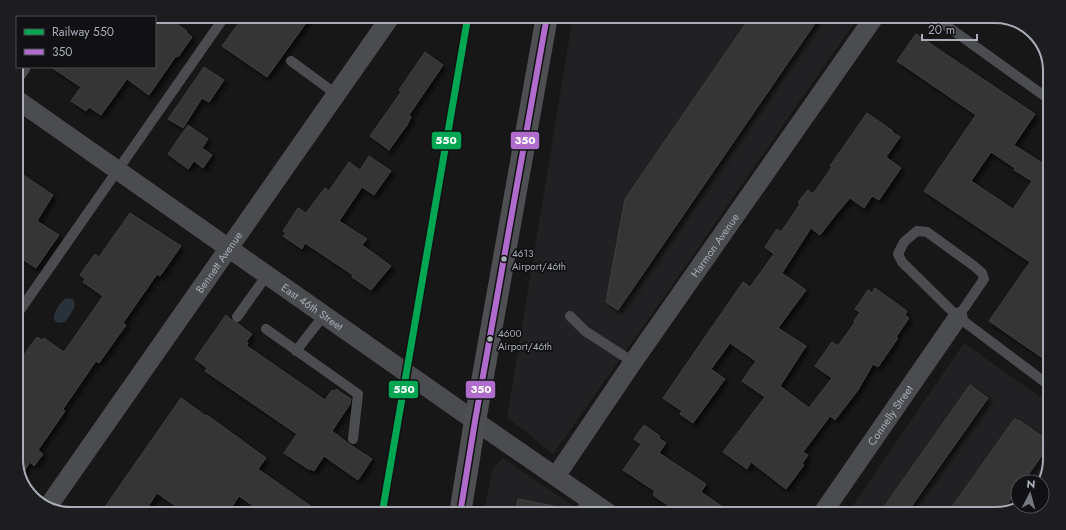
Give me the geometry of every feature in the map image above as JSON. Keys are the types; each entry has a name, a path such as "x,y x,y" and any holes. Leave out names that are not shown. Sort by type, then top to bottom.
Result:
{"main road":[{"path":"461,507 546,23"}],"street":[{"name":"Bennett Avenue","path":"51,502 386,23"},
{"name":"Harmon Avenue","path":"556,476 633,362 870,23"},
{"name":"East 46th Street","path":"23,104 475,421 556,476 583,507"},
{"name":"Connelly Street","path":"827,507 958,317"}],"lane":[{"path":"23,306 220,23"},
{"path":"943,23 1043,95"},
{"path":"291,61 336,94"},
{"path":"958,317 984,279 982,273 927,232 917,232 904,242 898,254 902,262 958,317 1043,381"},
{"path":"238,317 267,275"},
{"path":"296,351 324,315"},
{"path":"570,316 585,331 633,362"},
{"path":"266,329 358,394 352,439"}],"shaded area":[{"path":"572,23 854,23 553,454 507,417"},
{"path":"66,298 73,299 74,308 65,322 59,323 55,321 55,314"},
{"path":"964,343 1043,399 1043,465 1040,474 1010,474 1010,504 995,507 852,507"},
{"path":"503,458 575,507 485,507 492,469"}],"building":[{"path":"156,23 176,23 187,31 186,32 192,37 178,57 176,56 149,95 127,79 101,115 89,107 86,111 71,101 81,87 52,68 156,68"},
{"path":"239,23 306,23 267,77 222,46"},
{"path":"746,23 815,23 618,310 606,302 625,199"},
{"path":"916,34 1035,114 1014,145 1043,164 1043,358 989,321 1030,262 924,191 976,115 897,61","holes":["991,152 1015,168 1014,170 1032,181 1013,209 971,181"]},
{"path":"425,52 443,65 409,115 411,117 407,125 389,150 370,136 401,92 399,90"},
{"path":"204,67 224,80 209,102 202,98 183,128 168,119"},
{"path":"867,113 900,137 886,157 901,168 879,200 872,196 864,208 850,198 820,235 811,228 782,273 806,290 778,328 806,346 780,386 809,408 832,378 815,366 832,342 838,346 855,322 854,321 860,312 855,309 868,290 872,293 875,288 907,311 905,315 909,318 896,337 898,338 878,367 873,364 858,390 835,420 830,416 803,452 808,455 802,464 804,465 786,489 751,462 747,469 723,452 765,397 742,381 756,361 730,343 711,369 725,379 693,423 680,414 682,411 663,398 743,282 750,287 774,254 765,247 777,229 781,232 800,204 798,202 808,190 813,194 832,167 830,166"},
{"path":"188,125 208,139 202,148 212,155 203,168 194,161 188,169 168,154"},
{"path":"369,156 391,171 374,195 362,187 339,221 367,239 362,245 391,266 371,290 352,277 353,275 305,243 302,249 283,236 286,233 283,231 298,208 306,213 325,188 329,191 349,162 360,170"},
{"path":"23,175 53,195 37,221 59,235 36,268 23,260"},
{"path":"130,213 181,246 160,276 157,274 123,323 126,325 99,363 96,361 63,409 65,411 38,450 43,454 34,466 30,462 25,470 23,462 23,356 37,337 42,340 44,338 64,352 103,296 83,282 85,279 80,275 95,254 99,257"},
{"path":"226,315 252,334 246,342 248,343 247,346 325,400 332,390 334,391 336,389 351,399 350,404 332,431 372,459 358,480 324,456 314,471 311,469 310,470 284,453 297,434 205,371 207,368 195,359"},
{"path":"970,385 988,398 911,507 884,507"},
{"path":"181,398 266,458 258,469 312,507 255,507 239,496 232,507 177,507 157,493 148,507 105,507"},
{"path":"1015,418 1043,437 1043,454 1029,474 1010,474 1010,501 1007,505 995,507 952,507"},
{"path":"644,425 660,436 659,438 666,443 659,453 706,484 701,492 723,507 670,507 653,495 655,491 623,470 641,444 634,439"},
{"path":"518,499 559,507 516,507"}],"rail line":[{"name":"550","path":"383,507 467,23"}],"transit line":[{"name":"350","path":"461,507 546,23"}],"place":[{"name":"4613 Airport/46th","path":"504,259"},
{"name":"4600 Airport/46th","path":"490,339"}]}
